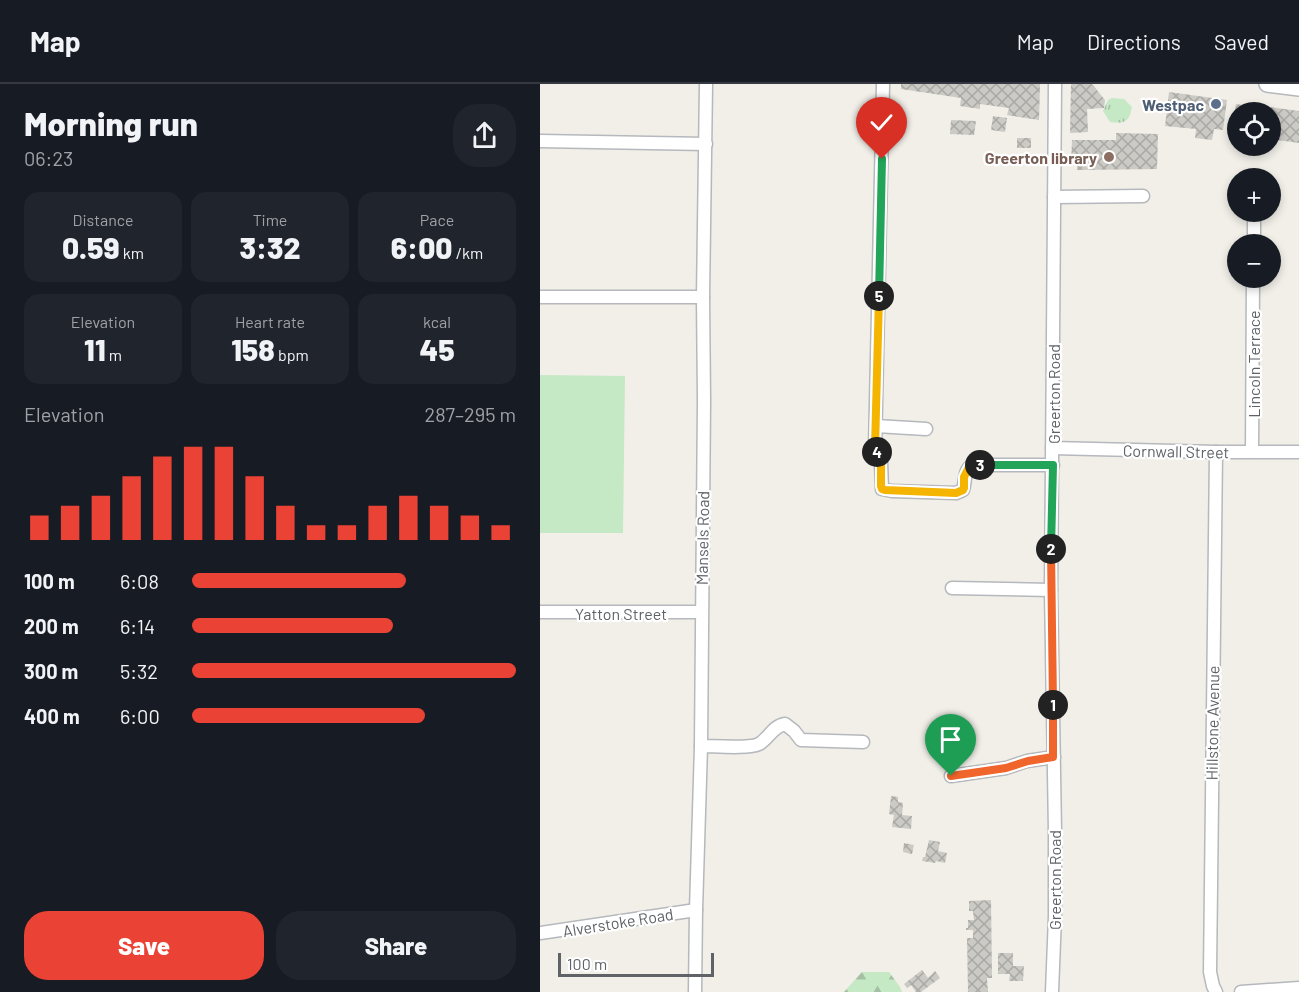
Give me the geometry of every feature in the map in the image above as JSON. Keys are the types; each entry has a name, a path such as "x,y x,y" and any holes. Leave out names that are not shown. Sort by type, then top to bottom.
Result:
{"street":[{"name":"Mansels Road","path":"696,992 701,746 706,84"},
{"path":"883,84 875,448 881,461 882,489 956,493 963,490 964,477 972,465 1053,465"},
{"name":"Greerton Road","path":"1052,992 1055,916 1051,590 1055,84"},
{"path":"1267,84 1299,88"},
{"path":"540,141 706,144"},
{"path":"1054,197 1143,196"},
{"name":"Lincoln Terrace","path":"1252,451 1253,288"},
{"path":"540,297 703,297"},
{"path":"876,426 926,429"},
{"name":"Cornwall Street","path":"1052,448 1299,452"},
{"name":"Hillstone Avenue","path":"1216,452 1210,972 1216,992"},
{"path":"952,588 1051,590"},
{"name":"Yatton Street","path":"540,612 701,612"},
{"path":"701,746 754,746 765,739 776,727 785,724 794,730 801,740 863,742"},
{"path":"951,776 1006,768 1028,761 1053,757"},
{"name":"Alverstoke Road","path":"540,933 696,910"},
{"path":"1241,992 1299,988"}],"green space":[{"path":"1124,99 1132,107 1126,121 1110,122 1103,111 1108,100"},
{"path":"540,375 625,376 623,533 540,533"},
{"path":"862,972 889,972 902,992 844,992"}],"building":[{"path":"901,84 1040,84 1039,120 1007,115 1009,108 980,104 980,109 960,106 961,98 901,89"},
{"path":"1071,84 1092,84 1105,100 1104,108 1087,109 1088,132 1070,133"},
{"path":"1169,92 1227,100 1223,130 1214,129 1212,140 1195,138 1196,129 1165,126"},
{"path":"1281,109 1299,111 1299,143 1281,141"},
{"path":"993,116 1007,118 1005,132 991,130"},
{"path":"951,120 976,121 974,135 950,134"},
{"path":"1116,133 1158,134 1157,169 1077,170 1077,163 1071,163 1072,140 1116,140"},
{"path":"1017,138 1031,138 1031,148 1017,148"},
{"path":"891,796 898,797 898,802 903,803 902,815 912,816 911,829 892,827 894,815 889,814"},
{"path":"929,840 940,842 938,851 947,853 945,863 922,861"},
{"path":"904,843 914,845 912,854 903,852"},
{"path":"991,900 992,978 987,978 988,992 968,992 967,938 973,938 973,930 966,930 966,928 968,928 968,920 974,920 973,911 969,911 969,901"},
{"path":"998,953 1013,953 1013,966 1024,966 1023,981 1009,981 1010,974 998,974"},
{"path":"922,970 928,978 935,971 940,978 921,992 916,992 911,985 907,988 904,984"}],"place":[{"name":"Westpac","path":"1216,104"},
{"name":"Greerton library","path":"1109,157"}],"route":[{"path":"882,159 875,448 881,461 882,489 956,493 963,490 964,477 972,465 1053,465 1051,590 1053,757 1028,761 1006,768 951,776"}]}
